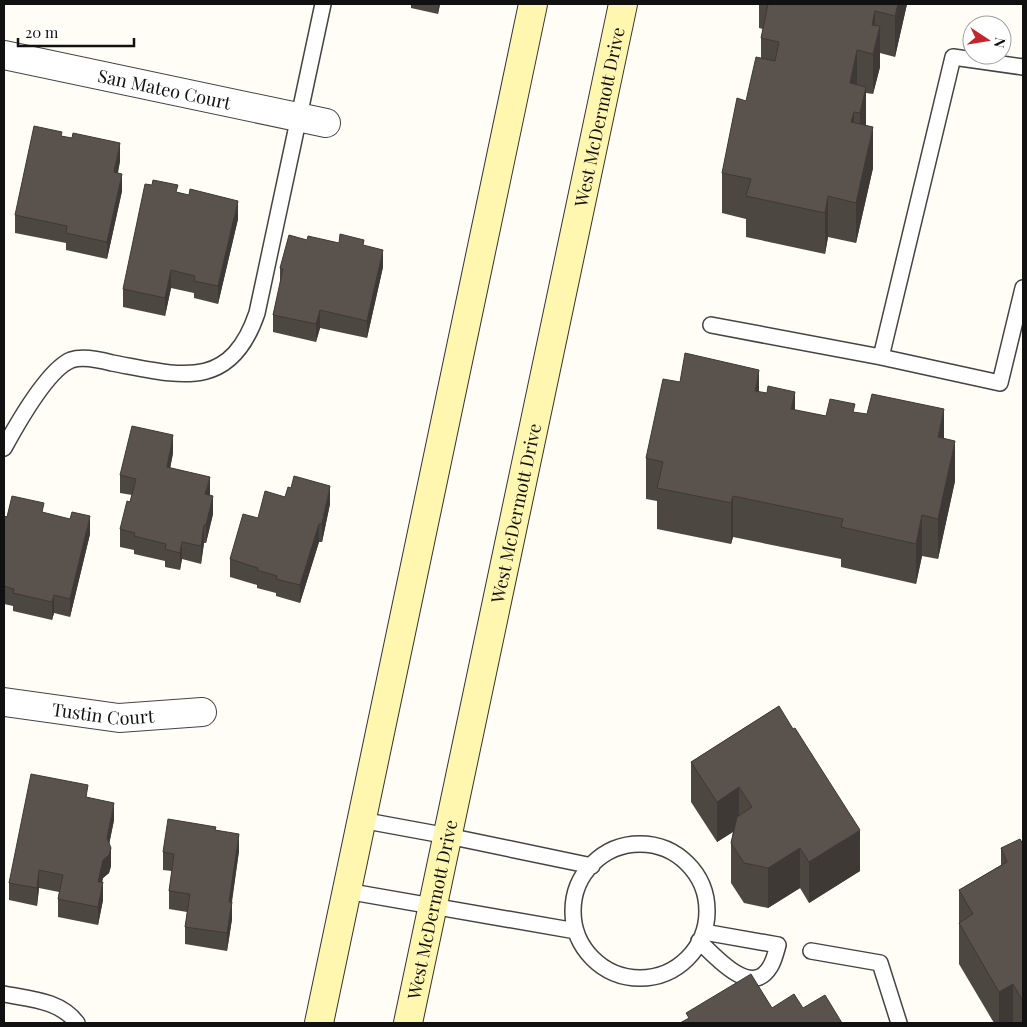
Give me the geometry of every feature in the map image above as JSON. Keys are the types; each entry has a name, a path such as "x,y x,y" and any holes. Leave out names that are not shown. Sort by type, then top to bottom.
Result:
{"main road":[{"path":"319,1023 533,4"},
{"name":"West McDermott Drive","path":"408,1023 623,4"}],"street":[{"name":"San Mateo Court","path":"4,55 326,123"},
{"name":"Tustin Court","path":"4,702 119,718 202,712"}],"lane":[{"path":"4,448 25,411 48,379 71,360 95,359 177,375 200,374 220,366 237,352 250,334 257,313 323,4"},
{"path":"881,357 952,57 1023,67"},
{"path":"711,325 881,357 1000,383 1023,288"},
{"path":"361,820 592,866"},
{"path":"642,844 662,848 681,857 695,872 704,891 708,911 702,936 683,963 667,973 649,978 630,978 612,972 596,962 588,953 576,931 573,913 575,896 581,880 592,866 605,854 621,847 642,844"},
{"path":"346,891 576,931"},
{"path":"702,936 778,945 770,968 760,976 747,978 724,966 702,936"},
{"path":"811,950 880,964 899,1023"},
{"path":"4,994 51,1003 72,1017 77,1023"}],"building":[{"path":"768,4 898,4 895,16 875,11 872,25 880,26 873,54 857,50 850,83 866,87 860,113 854,112 851,122 873,127 856,203 828,196 825,213 746,196 751,179 722,173 737,98 746,101 756,57 775,61 779,42 761,38"},
{"path":"34,126 62,132 61,136 72,138 73,133 120,143 114,172 122,174 107,242 66,233 67,226 15,215"},
{"path":"153,180 178,185 176,192 189,195 190,189 238,201 218,286 194,281 195,276 171,270 165,298 123,289 145,184 152,185"},
{"path":"340,234 364,240 363,245 383,250 367,321 320,310 316,324 273,315 283,269 280,268 289,235 307,240 308,236 339,243"},
{"path":"685,353 759,370 755,391 767,393 768,386 795,392 791,409 826,416 830,399 855,404 853,412 867,414 872,394 944,409 938,437 955,441 938,519 922,515 916,544 841,527 843,519 733,496 731,503 657,488 663,462 646,458 663,379 680,382"},
{"path":"132,426 173,435 167,467 210,477 205,494 213,496 206,525 204,525 201,546 182,542 180,553 165,549 166,544 134,536 135,533 120,529 127,501 130,502 136,479 120,475"},
{"path":"294,476 330,486 322,524 319,524 300,585 276,579 277,576 230,559 243,514 258,518 265,491 285,497 288,487 291,488"},
{"path":"12,496 44,503 42,512 70,519 72,512 90,516 70,599 54,595 52,602 13,593 14,589 4,586 4,516 7,517"},
{"path":"779,706 860,830 809,862 800,848 768,868 744,863 731,843 737,817 752,807 739,787 717,802 691,762"},
{"path":"31,774 88,785 86,797 114,803 107,838 111,848 109,855 103,860 98,882 103,882 98,907 58,899 63,875 39,870 37,888 9,883"},
{"path":"168,819 216,827 215,830 239,834 229,902 232,902 227,933 185,927 190,894 169,891 174,854 163,852"},
{"path":"1020,839 1023,844 1023,1001 1013,984 999,992 959,923 973,914 959,890 1007,862 1001,848"},
{"path":"751,974 772,1008 794,994 803,1008 825,995 842,1023 680,1023 689,1018 686,1013"}]}
